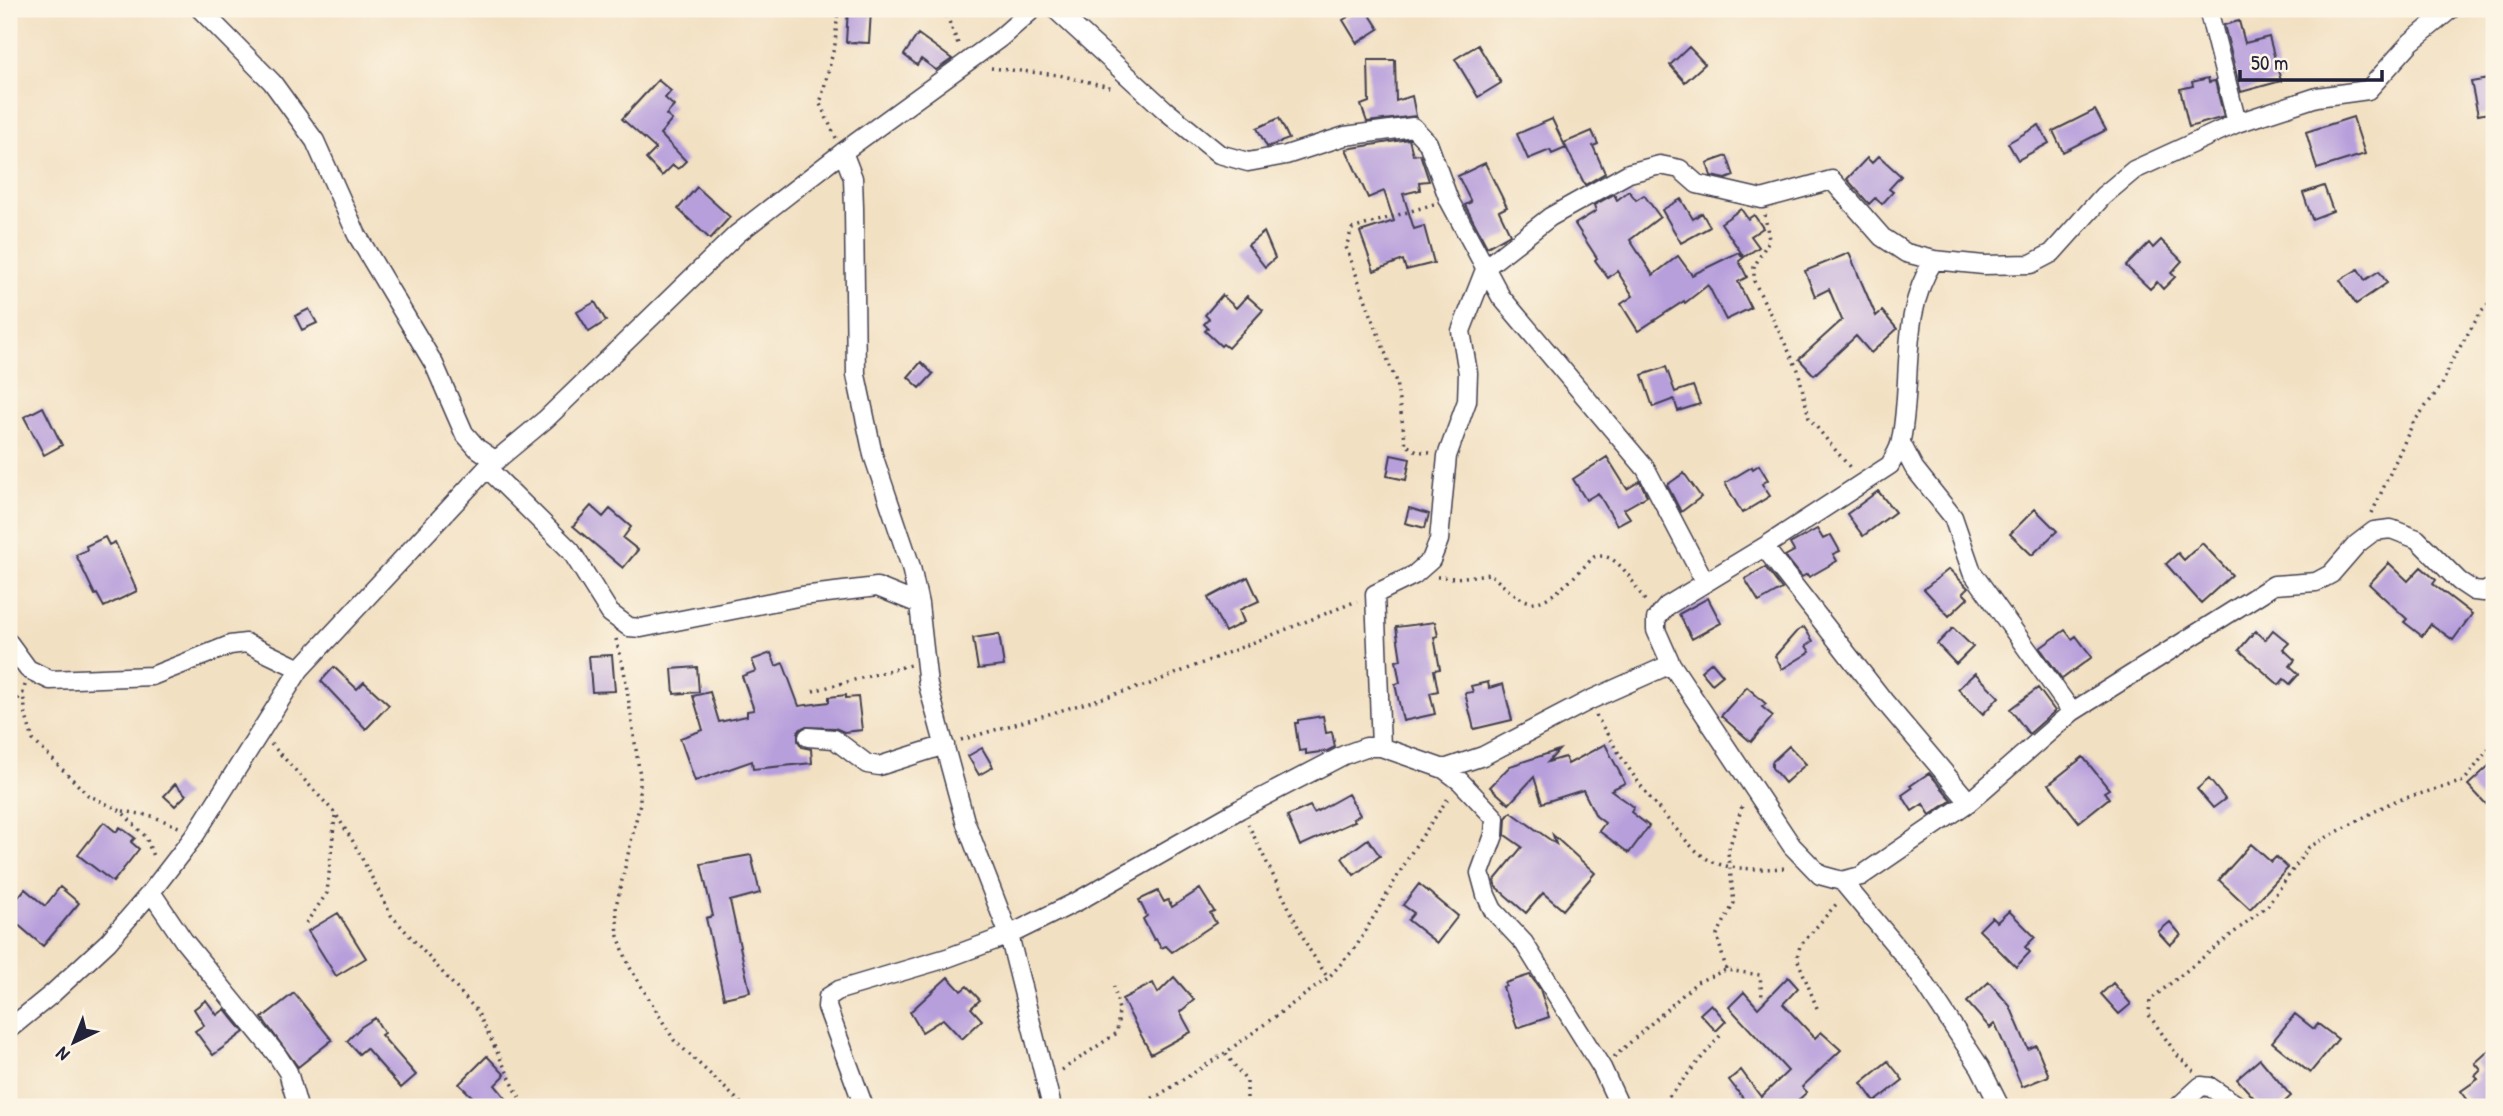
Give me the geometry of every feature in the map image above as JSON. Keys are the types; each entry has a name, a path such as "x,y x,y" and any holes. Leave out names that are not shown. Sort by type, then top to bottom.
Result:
{"street":[{"path":"200,9 272,82 315,141 357,235 434,364 464,433 572,551 610,613 629,627 641,628 802,596 877,587 919,604"},
{"path":"9,1029 108,942 195,835 300,669 397,562 492,464 547,419 737,234 843,152 965,65 1033,9"},
{"path":"1055,9 1150,96 1219,154 1248,162 1286,155 1345,136 1413,127 1428,143 1449,200 1501,297 1646,469 1705,582"},
{"path":"2208,9 2237,122"},
{"path":"1381,747 1375,594 1414,575 1430,560 1439,540 1447,456 1467,401 1468,373 1461,331 1486,267 1550,217 1629,173 1660,165 1680,169 1697,184 1762,199 1832,180 1882,237 1906,253 1934,260 1984,265 2031,264 2052,253 2103,196 2134,170 2237,122 2317,97 2368,90 2411,42 2451,9"},
{"path":"843,152 852,178 855,208 856,375 873,455 911,567 919,604 928,685 965,821 1009,935 1052,1107"},
{"path":"1934,260 1923,278 1914,302 1901,443 1890,465 1667,606 1656,619 1656,630 1671,664 1792,846 1820,875 1845,886 1916,970 1980,1067 2000,1107"},
{"path":"1901,443 1914,468 1953,517 1972,572 2072,712"},
{"path":"1845,886 1969,802 2072,712 2274,585 2316,582 2331,574 2357,544 2374,531 2391,529 2417,539 2459,581 2474,591 2484,592 2494,587"},
{"path":"1764,547 1884,701 1969,802"},
{"path":"9,643 28,669 50,680 152,676 230,645 246,643 300,669"},
{"path":"1444,769 1483,756 1588,701 1671,664"},
{"path":"808,737 834,739 867,764 879,766 945,745"},
{"path":"864,1107 827,1007 828,998 839,990 947,958 1009,935 1078,901 1240,809 1344,755 1366,747 1381,747 1444,769 1460,781 1494,818 1494,835 1480,873 1489,902 1493,910 1524,943 1602,1068 1620,1107"},
{"path":"156,885 184,941 288,1072 298,1107"},
{"path":"2178,1107 2201,1086 2210,1087 2240,1107"}],"path":[{"path":"838,9 835,44 820,104 843,152"},
{"path":"944,9 965,65 1059,75 1150,96"},
{"path":"1762,199 1769,240 1754,267 1754,281 1798,370 1809,418 1863,483"},
{"path":"1447,456 1417,452 1406,445 1395,382 1346,247 1352,229 1449,200"},
{"path":"2357,544 2413,423 2442,385 2451,362 2481,312 2494,299"},
{"path":"1414,575 1456,578 1490,574 1520,598 1532,603 1546,600 1594,557 1603,555 1614,559 1646,601 1656,619"},
{"path":"945,745 1150,684 1375,594"},
{"path":"610,613 624,670 640,776 640,803 616,906 618,936 629,966 674,1040 745,1107"},
{"path":"813,691 925,659"},
{"path":"28,669 23,693 33,740 88,795 121,811 152,816 195,835"},
{"path":"9,710 23,693"},
{"path":"1588,701 1626,768 1695,851 1713,862 1729,866 1766,869 1811,866"},
{"path":"260,732 335,813 355,844 391,915 477,1010 524,1107"},
{"path":"2210,1087 2177,1055 2149,1015 2150,1000 2268,905 2309,847 2392,802 2464,781 2494,741"},
{"path":"1133,1107 1159,1095 1225,1053 1328,978 1356,947 1414,848 1460,781"},
{"path":"1726,970 1717,935 1734,903 1728,852 1738,812 1752,785"},
{"path":"1240,809 1308,948 1328,978"},
{"path":"121,811 146,837 156,885"},
{"path":"306,923 327,893 335,813"},
{"path":"1817,1008 1797,958 1800,946 1845,886"},
{"path":"1602,1068 1697,982 1726,970 1760,975 1762,996"},
{"path":"1045,1080 1117,1033 1119,1010 1113,984"},
{"path":"1660,1107 1720,1036"},
{"path":"1225,1053 1247,1082 1247,1107"}],"building":[{"path":"848,9 871,11 869,43 846,42"},
{"path":"1361,9 1366,9 1379,29 1357,43 1343,20"},
{"path":"2239,21 2245,43 2269,37 2281,81 2241,92 2224,25"},
{"path":"918,34 952,59 936,70 921,59 917,65 904,55"},
{"path":"1478,45 1501,83 1478,97 1455,59"},
{"path":"1689,47 1705,64 1685,82 1670,65"},
{"path":"1368,60 1395,60 1396,101 1412,96 1416,116 1367,122 1361,105 1369,102"},
{"path":"2208,78 2209,82 2215,81 2224,117 2189,127 2180,89 2193,86 2192,82"},
{"path":"2494,78 2494,112 2478,115 2471,82"},
{"path":"658,80 671,91 665,98 674,106 666,115 672,120 660,134 686,161 678,169 673,165 662,176 646,159 656,149 622,119"},
{"path":"2095,110 2106,130 2063,152 2053,131"},
{"path":"2353,117 2365,154 2317,169 2306,132"},
{"path":"1279,118 1289,139 1267,147 1257,128"},
{"path":"1552,119 1566,148 1552,154 1550,150 1528,159 1517,134"},
{"path":"2039,125 2049,143 2018,160 2008,143"},
{"path":"1592,131 1598,144 1593,146 1605,173 1585,185 1564,143"},
{"path":"1409,139 1413,155 1420,154 1429,181 1419,182 1420,190 1403,194 1414,229 1424,226 1434,263 1406,270 1403,260 1374,271 1360,232 1394,221 1384,191 1368,198 1346,149"},
{"path":"1727,156 1734,176 1726,179 1711,176 1707,163"},
{"path":"1879,156 1901,176 1889,189 1893,192 1882,204 1875,198 1869,204 1847,179 1867,158 1872,163"},
{"path":"1485,163 1507,207 1499,211 1510,234 1487,247 1465,205 1471,202 1458,176"},
{"path":"2324,186 2333,211 2312,219 2303,193"},
{"path":"697,187 730,217 710,239 678,209"},
{"path":"1629,191 1636,200 1644,195 1660,217 1630,240 1653,275 1678,256 1692,275 1739,252 1743,258 1739,261 1747,277 1738,282 1751,308 1726,320 1708,285 1685,303 1684,301 1638,331 1621,304 1633,296 1617,271 1608,278 1575,224 1596,211 1594,205 1614,194 1617,200"},
{"path":"1681,199 1693,219 1702,213 1710,227 1681,243 1662,210"},
{"path":"1741,209 1748,219 1754,215 1763,228 1751,236 1759,247 1744,257 1721,223"},
{"path":"1264,232 1275,258 1265,267 1248,245"},
{"path":"2161,240 2182,261 2171,273 2175,277 2163,289 2157,282 2150,289 2126,266 2149,243 2153,248"},
{"path":"1849,253 1876,316 1882,311 1897,329 1871,353 1856,336 1814,375 1799,359 1842,320 1829,289 1815,296 1805,271"},
{"path":"2358,269 2365,280 2379,271 2387,283 2356,304 2340,280"},
{"path":"1222,295 1236,308 1247,296 1263,310 1228,348 1223,344 1221,346 1205,331 1208,328 1204,324 1209,319 1205,315"},
{"path":"595,302 606,321 589,332 577,312"},
{"path":"309,309 317,323 302,330 295,316"},
{"path":"921,362 933,374 920,388 908,377"},
{"path":"1666,367 1675,392 1693,386 1700,404 1678,411 1674,399 1653,407 1642,375"},
{"path":"43,407 62,445 44,455 24,417"},
{"path":"1391,455 1410,459 1406,480 1387,476"},
{"path":"1607,457 1627,489 1640,481 1647,496 1624,509 1630,518 1617,525 1598,493 1586,500 1573,479"},
{"path":"1759,465 1768,480 1762,484 1770,496 1742,513 1725,483"},
{"path":"1684,473 1701,497 1681,512 1667,485"},
{"path":"1878,491 1895,512 1863,536 1847,514"},
{"path":"591,506 603,517 610,509 631,527 623,538 638,550 623,568 573,526"},
{"path":"1409,508 1429,514 1425,528 1405,523"},
{"path":"2035,509 2057,531 2032,555 2010,534"},
{"path":"1817,529 1823,539 1831,535 1840,551 1833,554 1837,561 1809,577 1807,574 1802,577 1785,556 1794,551 1790,544"},
{"path":"105,537 109,545 115,542 137,591 104,607 97,594 95,595 76,555 87,550 86,546"},
{"path":"2202,543 2232,575 2201,603 2166,564 2178,553 2184,560"},
{"path":"2389,563 2408,581 2421,567 2436,580 2433,584 2472,614 2453,640 2431,624 2422,636 2404,622 2407,619 2369,584"},
{"path":"1765,567 1782,589 1759,602 1745,579"},
{"path":"1949,569 1968,588 1963,593 1968,598 1949,616 1924,589"},
{"path":"1248,577 1259,601 1239,610 1244,622 1225,632 1208,598"},
{"path":"1708,598 1721,623 1692,639 1679,614"},
{"path":"1435,622 1438,636 1434,637 1440,669 1434,670 1438,691 1430,693 1435,714 1403,721 1395,684 1400,683 1396,661 1401,660 1396,627"},
{"path":"1804,627 1813,641 1806,646 1810,652 1782,669 1775,656 1796,632"},
{"path":"1953,628 1973,647 1956,664 1937,644"},
{"path":"2065,630 2072,639 2076,636 2092,657 2062,679 2040,648"},
{"path":"2273,630 2289,643 2283,649 2295,660 2290,666 2299,674 2290,684 2284,679 2279,685 2239,650 2255,631 2265,640"},
{"path":"999,634 1004,666 978,669 973,638"},
{"path":"771,653 776,666 783,663 799,706 829,702 829,697 858,697 862,730 844,732 835,728 804,727 798,731 798,741 802,747 811,749 812,763 753,769 752,761 695,781 680,738 703,730 693,696 710,692 719,722 747,716 747,711 754,710 742,676 756,671 752,660"},
{"path":"612,655 615,691 592,692 589,656"},
{"path":"1712,662 1723,675 1712,684 1701,671"},
{"path":"334,667 357,689 364,682 389,705 366,729 321,681"},
{"path":"697,667 699,692 674,694 672,669"},
{"path":"1975,673 1999,697 1983,714 1958,689"},
{"path":"1488,682 1489,688 1503,684 1512,720 1474,729 1465,693 1473,692 1471,686"},
{"path":"1747,687 1766,704 1762,707 1773,716 1751,742 1721,716"},
{"path":"2038,688 2055,711 2029,734 2010,709"},
{"path":"1323,716 1326,733 1332,732 1335,747 1306,754 1306,750 1299,751 1295,723 1298,723 1298,720"},
{"path":"1605,744 1625,783 1611,790 1634,807 1631,812 1649,826 1629,853 1599,831 1605,823 1596,816 1583,790 1542,803 1534,777 1509,804 1490,787 1510,766 1559,750 1548,762 1565,757 1568,764"},
{"path":"1789,746 1806,764 1785,783 1772,768 1772,762"},
{"path":"982,748 993,767 979,775 968,756"},
{"path":"2083,757 2109,789 2104,792 2109,798 2079,822 2049,784"},
{"path":"2494,761 2494,796 2486,804 2468,785"},
{"path":"1929,773 1952,800 1930,815 1923,804 1912,811 1902,795"},
{"path":"2209,779 2225,799 2213,808 2197,789"},
{"path":"175,784 186,795 175,806 164,796"},
{"path":"1348,794 1360,815 1353,819 1355,821 1300,846 1287,816 1310,806 1314,813"},
{"path":"1511,812 1556,844 1553,835 1595,873 1563,910 1543,893 1526,913 1496,887 1494,881 1522,847 1505,835 1506,818"},
{"path":"104,822 116,832 120,827 135,838 131,842 139,849 113,882 78,855"},
{"path":"1368,839 1380,856 1354,875 1342,858"},
{"path":"2251,844 2271,862 2276,857 2288,868 2250,909 2219,880"},
{"path":"751,855 760,893 730,901 750,992 724,998 706,918 713,916 701,864"},
{"path":"1419,884 1458,916 1437,943 1408,920 1414,913 1403,905"},
{"path":"60,887 79,903 43,946 9,917 9,908 25,889 45,906"},
{"path":"1200,889 1214,911 1210,913 1216,923 1172,952 1166,946 1161,948 1143,919 1147,916 1139,900 1158,891 1164,902 1168,900 1172,907"},
{"path":"2009,911 2035,937 2025,947 2030,952 2016,967 1979,930 1992,917 1997,922"},
{"path":"338,913 366,958 336,976 308,931"},
{"path":"2170,922 2181,935 2170,945 2158,932"},
{"path":"1530,975 1540,989 1549,1017 1517,1028 1503,987 1506,986 1505,983"},
{"path":"948,977 961,991 967,986 980,1000 971,1008 982,1020 962,1039 943,1019 922,1032 910,1012"},
{"path":"1174,977 1194,1000 1180,1012 1191,1032 1151,1054 1122,999 1153,983 1158,993"},
{"path":"1788,977 1798,988 1783,1004 1815,1038 1821,1032 1841,1050 1802,1087 1807,1092 1791,1107 1750,1107 1729,1080 1741,1070 1761,1097 1788,1071 1729,1007 1744,992 1758,1008"},
{"path":"1989,982 2010,1006 2028,1049 2036,1045 2049,1076 2022,1087 1995,1023 1990,1028 1967,1002"},
{"path":"2113,983 2131,1004 2119,1014 2101,994"},
{"path":"294,993 332,1040 298,1067 262,1018"},
{"path":"206,1000 217,1015 225,1009 244,1032 213,1055 195,1031 204,1025 194,1009"},
{"path":"1711,1004 1726,1021 1716,1031 1700,1014"},
{"path":"2295,1014 2314,1029 2318,1024 2338,1039 2310,1073 2272,1042"},
{"path":"375,1018 384,1033 381,1035 416,1075 401,1088 366,1048 359,1054 347,1041"},
{"path":"2494,1046 2494,1098 2482,1107 2473,1107 2461,1091 2478,1079 2475,1076 2481,1070 2475,1063"},
{"path":"487,1056 505,1075 495,1085 513,1107 483,1107 459,1084"},
{"path":"2260,1059 2291,1096 2279,1107 2262,1107 2237,1079"},
{"path":"1888,1061 1903,1080 1875,1102 1861,1083"}]}
